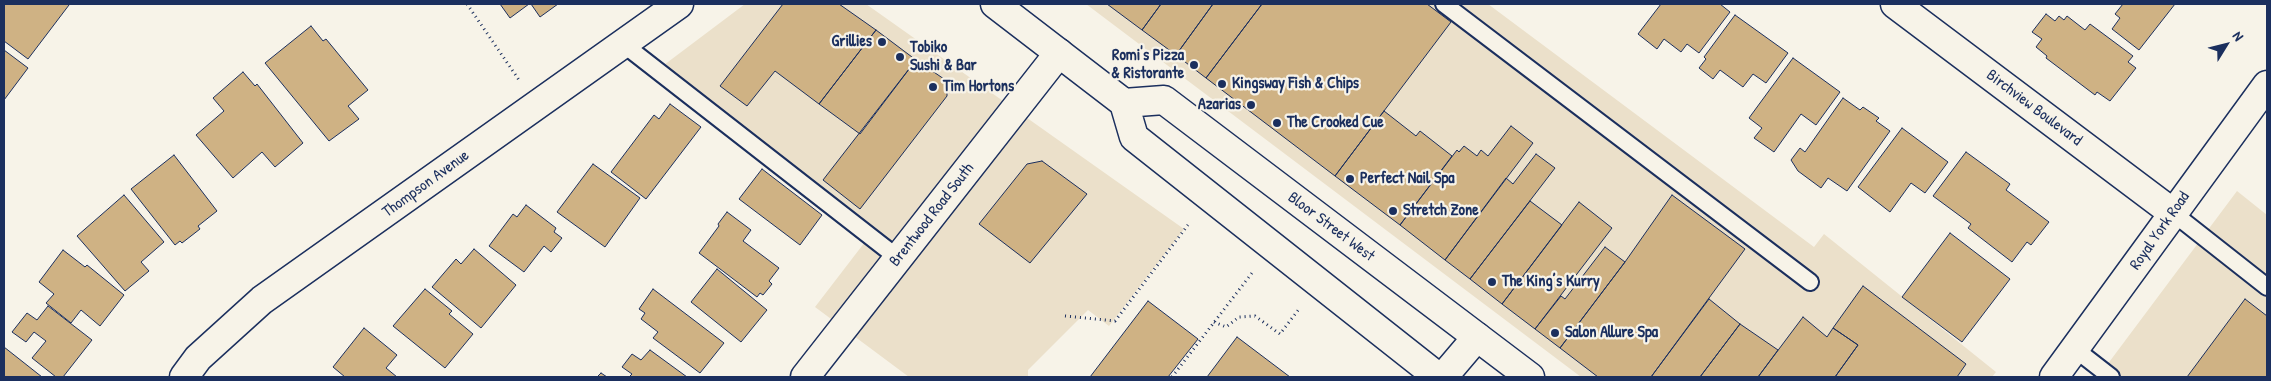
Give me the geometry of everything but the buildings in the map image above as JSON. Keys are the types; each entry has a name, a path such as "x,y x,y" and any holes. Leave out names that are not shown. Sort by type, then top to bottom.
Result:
{"main road":[{"name":"Thompson Avenue","path":"184,377 198,358 262,300 679,4"},
{"path":"995,4 1124,103 1134,137 1438,377"},
{"name":"Birchview Boulevard","path":"1895,4 2173,212"},
{"name":"Brentwood Road South","path":"805,377 1059,53"},
{"name":"Royal York Road","path":"2054,377 2267,85"},
{"name":"Bloor Street West","path":"1124,103 1164,100 1530,377"},
{"path":"1444,377 1477,337"}],"lane":[{"path":"1444,4 1810,282"},
{"path":"622,43 898,258"},
{"path":"2173,212 2267,287"},
{"path":"2074,349 2111,377"}],"path":[{"path":"467,4 536,105"},
{"path":"1065,316 1115,321 1188,225"},
{"path":"1172,377 1252,273"},
{"path":"1214,322 1226,327 1239,317 1255,316 1280,334 1299,310"}],"shaded area":[{"path":"745,4 866,4 1184,229 1109,326 1088,310 1028,370 1028,377 909,377 815,307 868,238 652,74"},
{"path":"1086,4 1488,4 1814,247 1824,234 1996,372 1992,377 1581,377"},
{"path":"2237,191 2267,215 2267,377 2098,377"}],"place":[{"name":"Grillies","path":"882,42"},
{"name":"Tobiko Sushi & Bar","path":"900,57"},
{"name":"Romi's Pizza & Ristorante","path":"1194,65"},
{"name":"Kingsway Fish & Chips","path":"1222,84"},
{"name":"Tim Hortons","path":"933,87"},
{"name":"Azarias","path":"1251,105"},
{"name":"The Crooked Cue","path":"1277,123"},
{"name":"Perfect Nail Spa","path":"1350,179"},
{"name":"Stretch Zone","path":"1393,211"},
{"name":"The King’s Kurry","path":"1492,282"},
{"name":"Salon Allure Spa","path":"1555,333"}]}
